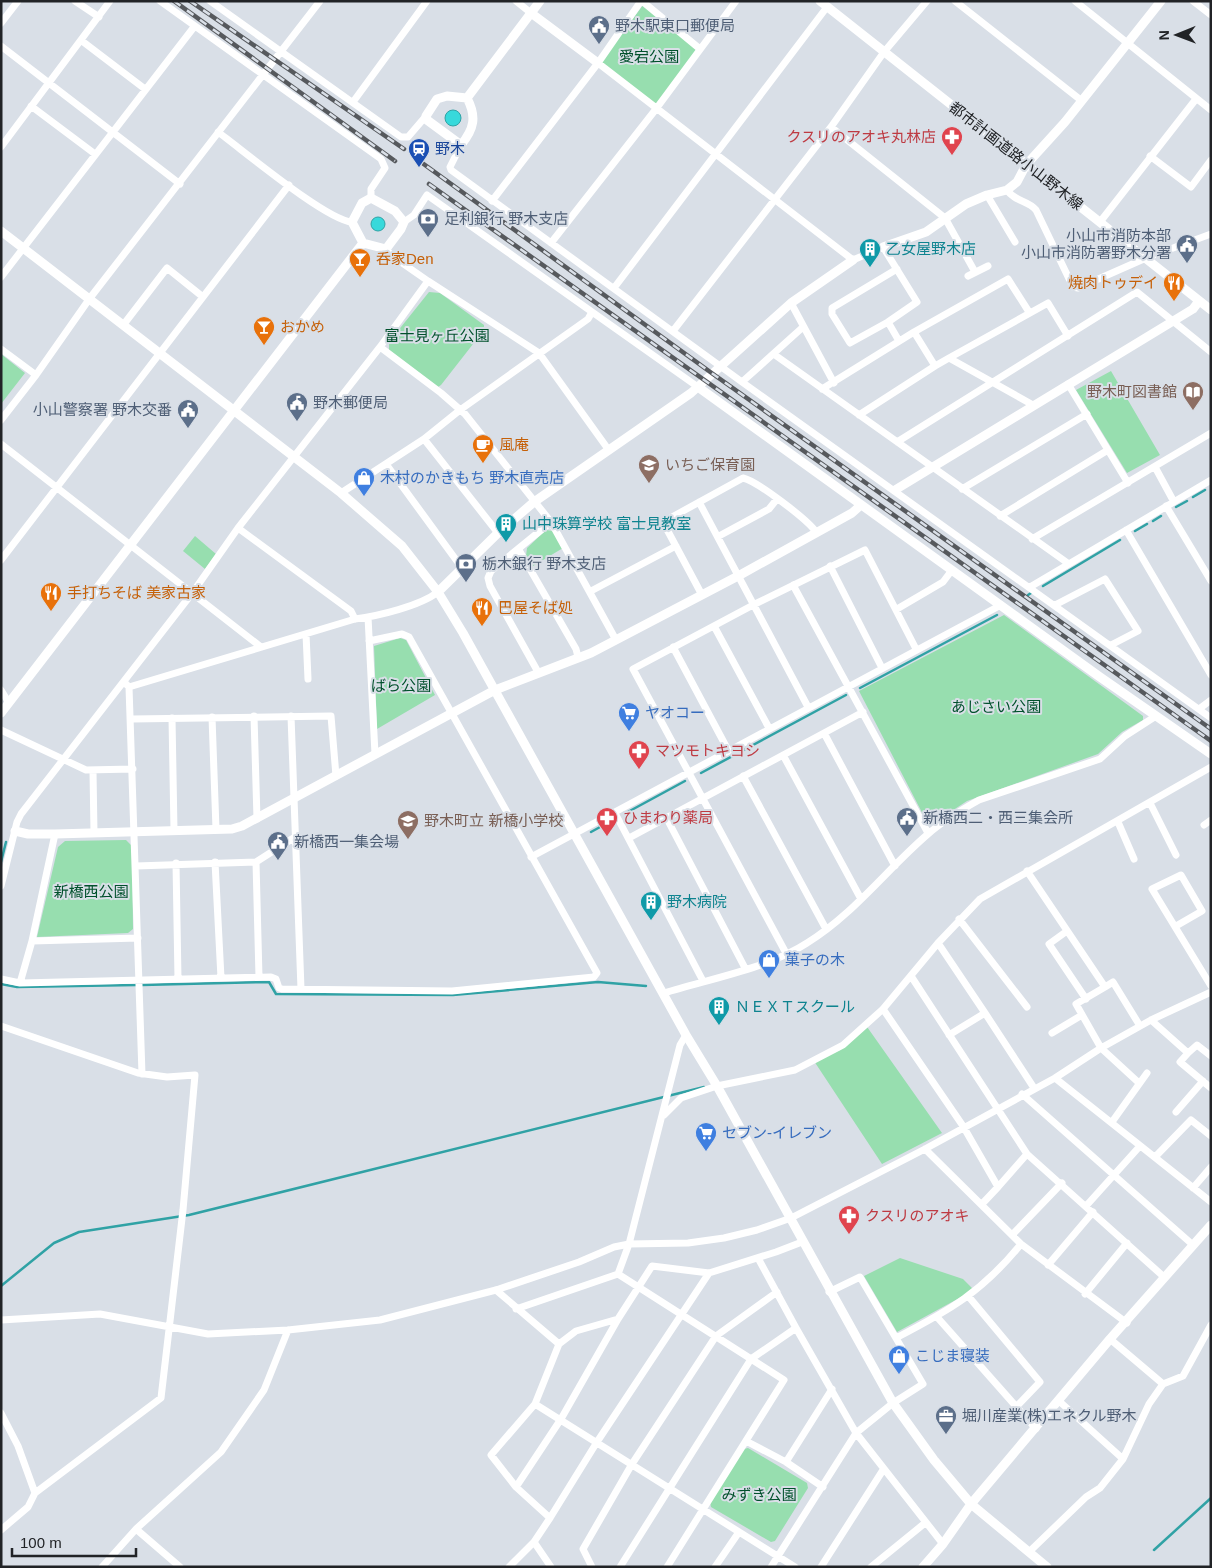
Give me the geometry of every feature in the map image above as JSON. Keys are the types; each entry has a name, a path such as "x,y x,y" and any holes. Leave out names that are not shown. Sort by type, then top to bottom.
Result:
{"street":[{"path":"1,24 18,1"},
{"path":"75,1 99,17"},
{"path":"1,147 82,42 110,1"},
{"path":"160,1 384,163 385,168 371,189 371,198"},
{"path":"1,420 36,375 90,298 320,1"},
{"path":"353,102 428,1"},
{"path":"516,1 853,260"},
{"path":"467,98 540,1"},
{"path":"492,201 598,63 641,1 700,49"},
{"path":"551,243 656,109 736,1"},
{"path":"673,331 831,127 884,52 927,1"},
{"path":"955,1 1082,101"},
{"path":"1075,1 1211,110"},
{"path":"126,684 428,599 438,592 498,533 534,502 698,387 791,303 853,260 926,232 966,204 987,195 1007,190 1017,182 1026,165 1082,101 1161,1"},
{"path":"1194,1 1211,15"},
{"path":"212,2 405,138 426,116 437,99 447,96 467,98"},
{"path":"614,288 716,155 823,3"},
{"name":"都市計画道路小山野木線","path":"823,3 1211,310"},
{"path":"1,277 194,27"},
{"path":"82,42 146,89"},
{"path":"1,46 180,184"},
{"path":"467,98 474,117 474,124 461,145 450,167 451,170 742,382 1211,718"},
{"path":"1100,222 1196,99"},
{"path":"31,106 96,154"},
{"path":"426,116 429,124 461,145"},
{"path":"831,127 945,218 972,274 988,266"},
{"path":"218,132 289,186 341,220 352,222"},
{"path":"1150,156 1191,187 1211,160"},
{"path":"1,560 289,186"},
{"path":"1007,190 1012,198 1033,205 1073,288 1078,288 1146,258 1211,234"},
{"path":"386,249 401,230 404,222 414,215 427,195 1211,754"},
{"path":"987,195 1015,242"},
{"path":"371,198 395,211 404,222"},
{"path":"352,222 362,203 371,198"},
{"path":"352,222 363,243 386,249 392,256 428,281 539,353 608,449"},
{"path":"1,231 341,493 402,546 438,592 495,690 686,1035 717,1086 791,1218 802,1242 892,1403 934,1460 971,1504 1047,1567"},
{"path":"1,713 363,243"},
{"path":"883,247 898,269 918,302 888,322 850,343 832,314 832,308 898,269"},
{"path":"124,324 167,268 203,297"},
{"path":"822,389 834,384 914,332 1008,279 1029,312"},
{"path":"1,886 21,814 126,684 238,528 380,347 428,281"},
{"path":"897,442 1137,292 1211,352"},
{"path":"895,490 1193,309 1199,300"},
{"path":"791,303 834,384"},
{"path":"859,415 935,366 1048,303 1068,336"},
{"path":"341,493 424,439 460,410 588,319 592,312"},
{"path":"888,322 899,341"},
{"path":"742,382 804,327"},
{"path":"914,332 935,366"},
{"path":"380,347 460,410 551,522 591,591 616,640"},
{"path":"1,349 36,375"},
{"path":"774,355 1069,564"},
{"path":"949,358 1033,405"},
{"path":"1068,384 1128,483"},
{"path":"962,488 1087,414"},
{"path":"1032,539 1211,434"},
{"path":"424,439 498,533"},
{"path":"1,444 193,592 261,647"},
{"path":"1000,516 1108,450"},
{"path":"386,464 462,568"},
{"path":"1155,468 1174,502"},
{"path":"702,595 663,522 699,502 743,478 777,499 811,525 816,532"},
{"path":"1030,587 1210,481"},
{"path":"718,536 769,509 777,499"},
{"path":"699,502 740,575 808,707"},
{"path":"15,831 28,834 55,834 232,829 257,820 294,798 495,690 616,640 740,575 852,513 861,505"},
{"path":"1166,506 1211,581"},
{"path":"538,672 490,586 488,578 492,571 551,522"},
{"path":"238,528 351,611 355,619"},
{"path":"1126,530 1211,675"},
{"path":"591,591 676,546"},
{"path":"519,550 576,649 578,657"},
{"path":"786,955 633,668 793,584 865,550 916,649"},
{"path":"830,566 882,668"},
{"path":"897,609 944,582 952,570"},
{"path":"1055,605 1104,579 1138,631 1111,645"},
{"path":"793,584 928,833"},
{"path":"531,856 615,813 728,750 1001,605"},
{"path":"368,617 375,754"},
{"path":"714,626 769,728"},
{"path":"306,634 308,679"},
{"path":"1,979 20,983 274,977 279,988 282,989 452,991 594,977 597,973 409,637 402,634 369,641"},
{"path":"673,647 728,750"},
{"path":"126,684 132,719 142,1074"},
{"path":"1,690 9,703"},
{"path":"1199,709 1211,700"},
{"path":"629,838 863,712"},
{"path":"254,716 257,820"},
{"path":"291,716 301,989"},
{"path":"132,719 331,716 336,776"},
{"path":"664,993 786,955 808,943 861,899 928,833 979,800 1100,759 1125,736 1156,716"},
{"path":"212,717 216,829"},
{"path":"172,718 174,830"},
{"path":"1,730 93,771 133,769"},
{"path":"824,733 895,866"},
{"path":"783,754 861,899"},
{"path":"664,1115 680,1098 717,1086 795,1070 843,1045 883,1009 959,919 980,899 1118,822 1211,767"},
{"path":"93,771 94,833"},
{"path":"743,776 826,929"},
{"path":"1150,803 1176,855"},
{"path":"615,813 703,981"},
{"path":"666,817 745,968"},
{"path":"1204,825 1211,820"},
{"path":"1118,822 1134,859"},
{"path":"20,983 32,941 55,834"},
{"path":"136,866 176,863 256,862 295,837"},
{"path":"215,862 221,978"},
{"path":"256,862 259,977"},
{"path":"176,863 178,979"},
{"path":"1027,872 1105,987"},
{"path":"1176,926 1202,911 1181,875 1152,889 1211,986"},
{"path":"959,919 1027,1007"},
{"path":"1067,931 1049,944 1086,998"},
{"path":"32,941 138,938"},
{"path":"938,943 1034,1088"},
{"path":"911,976 1027,1154 1062,1183 1164,1277"},
{"path":"1140,1026 1113,982 1076,1004 1101,1048 1140,1083"},
{"path":"1,1320 100,1314 208,1334 288,1330 380,1320 496,1290 629,1244 688,1243 724,1238 791,1218 925,1149 963,1126 1055,1078 1101,1048 1151,1020 1211,992"},
{"path":"883,1009 963,1126 998,1187"},
{"path":"949,1035 985,1013"},
{"path":"1052,1033 1082,1015"},
{"path":"1151,1020 1188,1053"},
{"path":"1,1026 142,1074 167,1077 195,1075 183,1210 161,1398 35,1492 28,1507 1,1530"},
{"path":"618,1274 629,1244 664,1115 680,1045 686,1035"},
{"path":"1211,1056 1197,1046 1180,1062 1211,1088"},
{"path":"1112,1122 1147,1073"},
{"path":"1055,1078 1211,1202"},
{"path":"1176,1112 1203,1081"},
{"path":"1022,1094 1193,1245"},
{"path":"1155,1157 1191,1120 1211,1136"},
{"path":"1086,1206 1140,1146"},
{"path":"925,1149 1021,1244 1127,1323"},
{"path":"982,1204 1027,1154"},
{"path":"1193,1188 1211,1167"},
{"path":"1012,1235 1062,1183"},
{"path":"1048,1265 1093,1212"},
{"path":"923,1567 943,1544 971,1504 1110,1339 1127,1323 1164,1277 1211,1225"},
{"path":"516,1487 561,1419 618,1319 652,1266 709,1273 802,1242"},
{"path":"1086,1294 1127,1243"},
{"path":"896,1338 969,1297 998,1272 1021,1244"},
{"path":"758,1258 856,1433 883,1470 943,1544"},
{"path":"509,1567 534,1542 709,1273"},
{"path":"618,1274 784,1380 667,1567"},
{"path":"516,1309 618,1274"},
{"path":"771,1567 856,1433 892,1403 923,1384 860,1277 830,1292"},
{"path":"496,1290 559,1344"},
{"path":"592,1567 583,1548 632,1464 716,1336 777,1292"},
{"path":"969,1297 1040,1382 1016,1407"},
{"path":"936,1317 1036,1428"},
{"path":"550,1518 516,1487 491,1455 535,1404 559,1344 576,1330 618,1319"},
{"path":"1029,1552 1086,1497 1100,1488 1124,1458 1149,1404 1163,1384 1183,1376 1211,1325"},
{"path":"620,1567 751,1359 796,1328"},
{"path":"102,1567 136,1529 221,1452 264,1390 288,1330"},
{"path":"1110,1339 1163,1384"},
{"path":"786,1462 832,1389"},
{"path":"1059,1401 1124,1458"},
{"path":"535,1404 795,1567"},
{"path":"1,1413 18,1446 35,1492"},
{"path":"746,1441 786,1462 823,1487"},
{"path":"821,1567 883,1470"},
{"path":"871,1567 925,1522"},
{"path":"136,1529 180,1567"},
{"path":"715,1567 739,1532"},
{"path":"534,1542 551,1567"}],"green space":[{"name":"愛宕公園","path":"643,5 698,49 656,108 600,63"},
{"name":"富士見ヶ丘公園","path":"429,292 440,293 484,325 484,330 438,387 389,350 389,342"},
{"path":"1,354 25,373 1,404"},
{"path":"1111,371 1160,455 1127,473 1076,390"},
{"path":"546,530 553,531 563,548 533,566 526,556 527,548"},
{"path":"195,536 216,554 205,569 183,551"},
{"name":"あじさい公園","path":"1004,615 1143,716 1143,720 1122,732 1098,754 967,801 929,826 859,691"},
{"name":"ばら公園","path":"400,638 406,640 435,695 377,729 374,646"},
{"name":"新橋西公園","path":"126,840 132,846 133,929 128,933 37,937 58,847 65,841"},
{"path":"865,1024 942,1133 882,1164 814,1061 840,1050"},
{"path":"900,1258 963,1279 974,1290 897,1332 864,1276"},
{"name":"みずき公園","path":"748,1448 807,1483 808,1488 775,1541 771,1542 711,1507 710,1502 744,1449"}],"water":[{"path":"453,110 461,118 453,126 445,118"},
{"path":"375,217 381,217 385,224 381,231 375,231 371,227 371,221"}],"waterway":[{"path":"1193,497 1205,490"},
{"path":"1176,507 1187,501"},
{"path":"1153,521 1161,516"},
{"path":"1135,531 1147,524"},
{"path":"1043,586 1120,540"},
{"path":"860,688 997,615"},
{"path":"701,773 846,695"},
{"path":"626,813 685,781"},
{"path":"591,832 611,821"},
{"path":"1,862 6,842"},
{"path":"142,985 269,982 276,994 453,995 598,982 646,986"},
{"path":"1,984 17,987 136,985"},
{"path":"1,1286 54,1243 79,1232 189,1215 704,1087"},
{"path":"1154,1550 1211,1498"}],"railway":[{"path":"174,1 395,161"},
{"path":"190,1 404,149"},
{"path":"414,157 713,374 1211,729"},
{"path":"429,184 1211,741"}],"place":[{"name":"野木駅東口郵便局","path":"599,45"},
{"name":"クスリのアオキ丸林店","path":"952,156"},
{"name":"野木","path":"419,168"},
{"name":"足利銀行 野木支店","path":"428,238"},
{"name":"小山市消防本部 小山市消防署野木分署","path":"1187,264"},
{"name":"乙女屋野木店","path":"870,268"},
{"name":"呑家Den","path":"360,278"},
{"name":"焼肉トゥデイ","path":"1174,302"},
{"name":"おかめ","path":"264,346"},
{"name":"野木町図書館","path":"1193,411"},
{"name":"野木郵便局","path":"297,422"},
{"name":"小山警察署 野木交番","path":"188,429"},
{"name":"風庵","path":"483,464"},
{"name":"いちご保育園","path":"649,484"},
{"name":"木村のかきもち 野木直売店","path":"364,497"},
{"name":"山中珠算学校 富士見教室","path":"506,543"},
{"name":"栃木銀行 野木支店","path":"466,583"},
{"name":"手打ちそば 美家古家","path":"51,612"},
{"name":"巴屋そば処","path":"482,627"},
{"name":"ヤオコー","path":"629,732"},
{"name":"マツモトキヨシ","path":"639,770"},
{"name":"ひまわり薬局","path":"607,837"},
{"name":"新橋西二・西三集会所","path":"907,837"},
{"name":"野木町立 新橋小学校","path":"408,840"},
{"name":"新橋西一集会場","path":"278,861"},
{"name":"野木病院","path":"651,921"},
{"name":"菓子の木","path":"769,979"},
{"name":"ＮＥＸＴスクール","path":"719,1026"},
{"name":"セブン-イレブン","path":"706,1152"},
{"name":"クスリのアオキ","path":"849,1235"},
{"name":"こじま寝装","path":"899,1375"},
{"name":"堀川産業(株)エネクル野木","path":"946,1435"}]}
